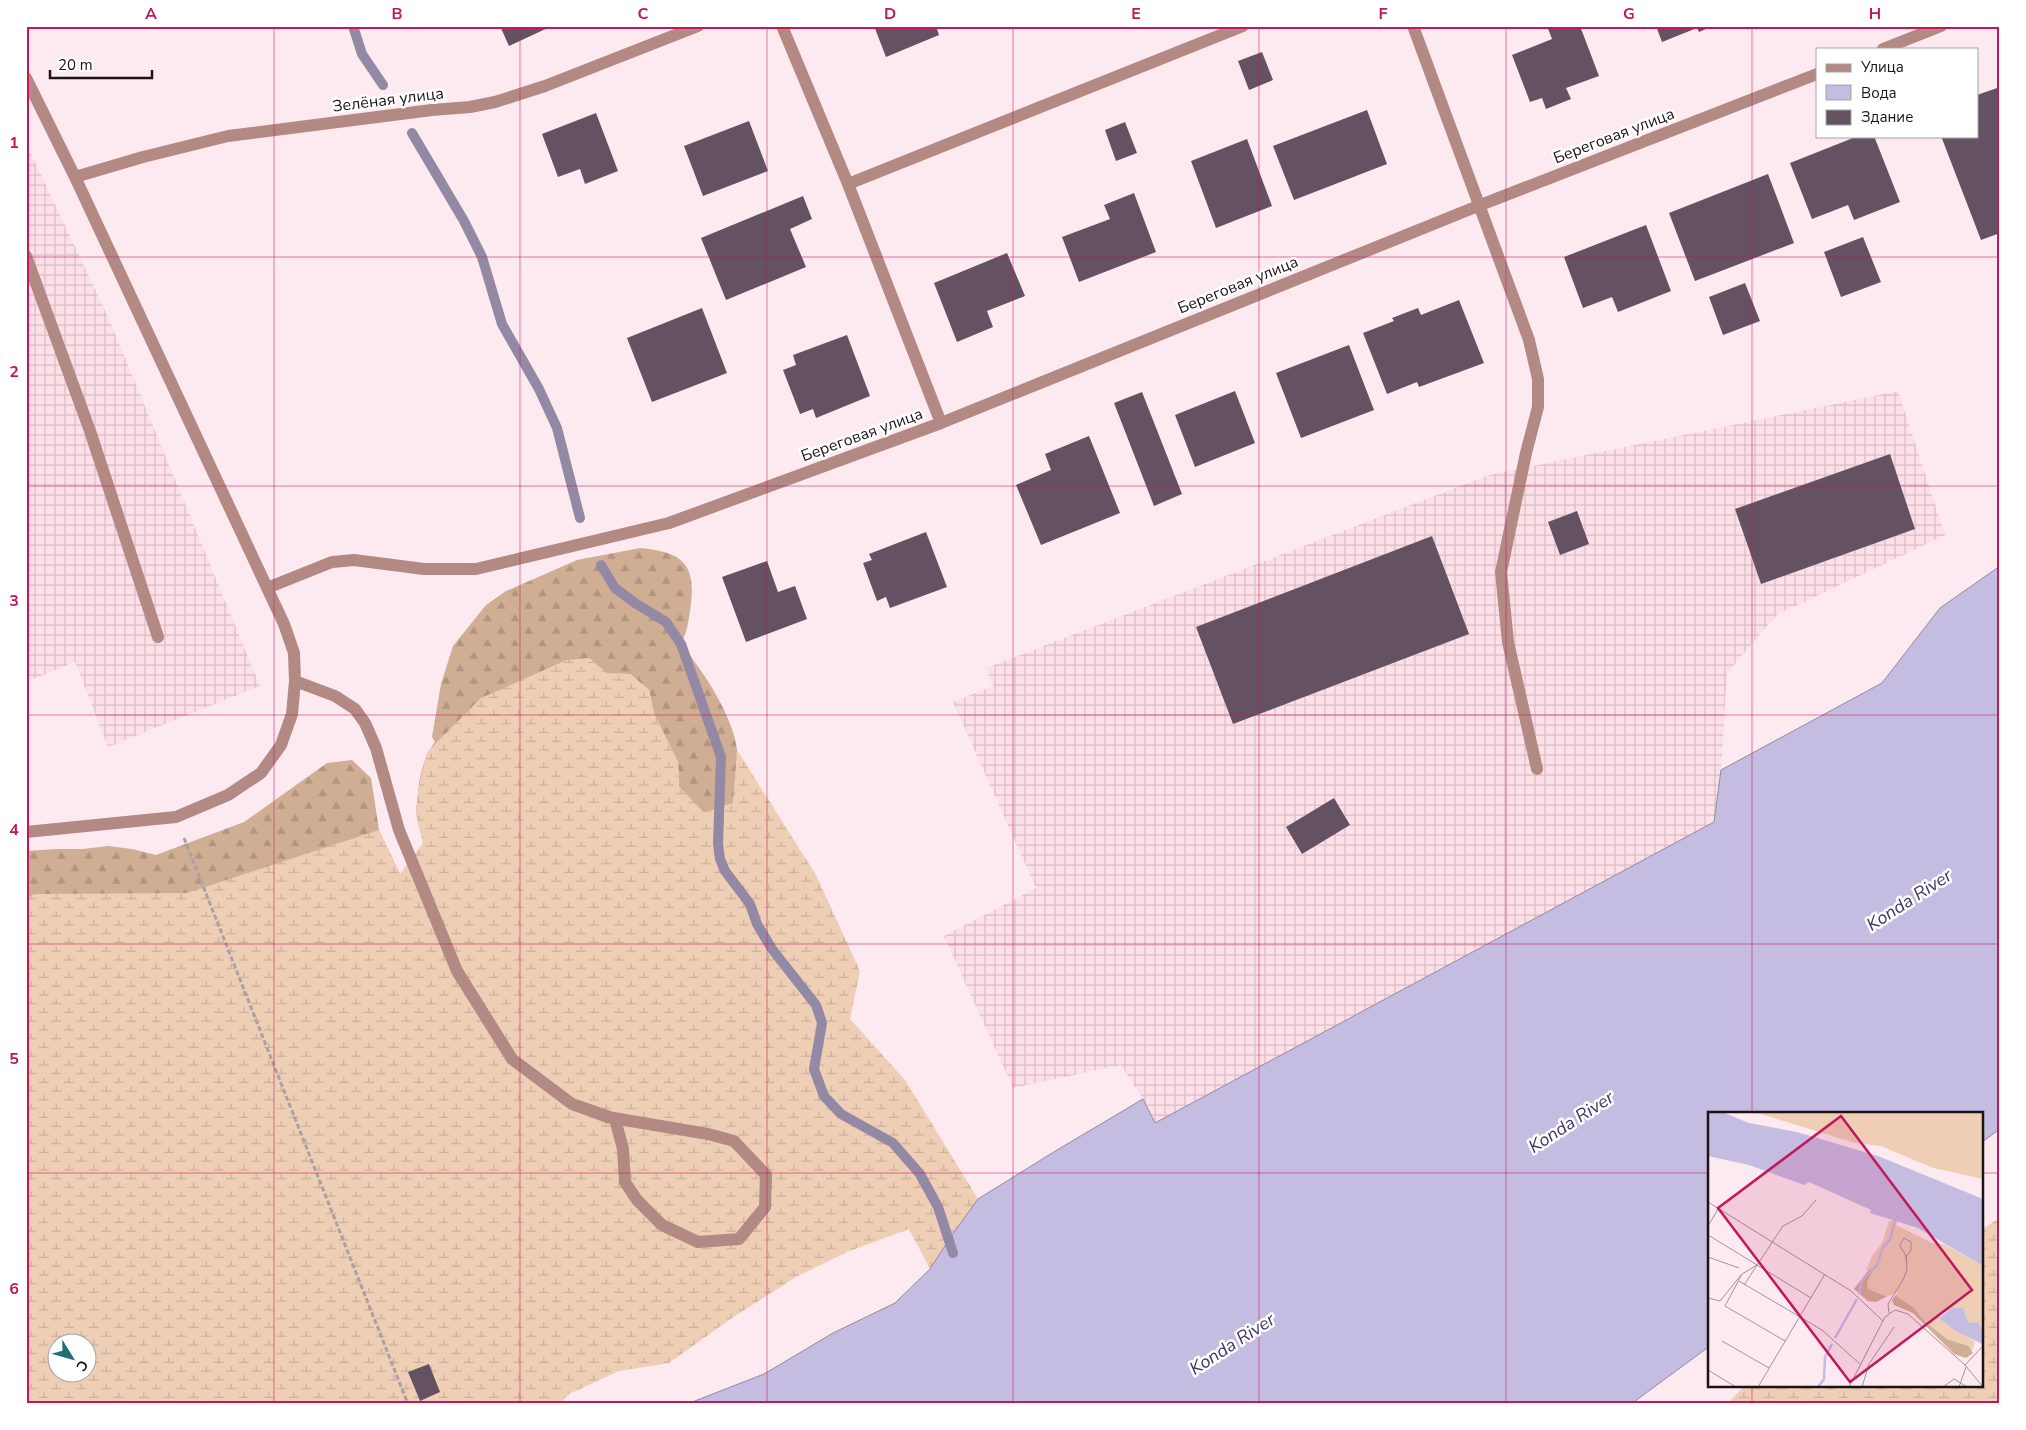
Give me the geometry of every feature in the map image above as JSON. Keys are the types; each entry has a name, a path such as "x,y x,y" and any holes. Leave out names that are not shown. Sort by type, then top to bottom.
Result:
{"street":[{"name":"Зелёная улица","path":"75,177 143,157 228,136 422,111 470,107 496,102 545,86 698,26"},
{"path":"782,26 848,184 941,423"},
{"path":"848,184 1243,26"},
{"path":"1413,26 1529,340 1538,379 1538,407 1501,572 1508,642 1537,769"},
{"path":"1885,48 1940,26"},
{"name":"Береговая улица","path":"267,588 332,562 354,560 424,569 476,569 669,523 941,423 1478,206 1816,74"},
{"path":"26,78 75,177 284,624 294,653 295,681 292,714 281,745 260,773 228,795 176,817 26,832"},
{"path":"26,256 90,431 158,636"},
{"path":"295,681 335,696 354,708 365,723 376,748 399,830 457,971 512,1059 572,1104 615,1119 708,1134 734,1141 766,1175 765,1207 738,1239 698,1242 662,1225 636,1200 625,1182 623,1149 615,1119"}],"path":[{"path":"176,817 408,1404"}],"shaded area":[{"path":"26,143 109,319 260,686 108,747 75,662 26,682"},
{"path":"1898,391 1945,535 1777,615 1727,673 1721,770 1714,822 1155,1123 1143,1099 1121,1065 1013,1088 944,936 1036,888 953,702 993,686 986,668 1489,475"}],"green space":[{"path":"640,548 665,552 675,556 682,561 691,577 692,589 689,619 681,644 715,694 723,708 734,736 738,762 733,803 704,813 679,787 678,762 654,714 649,690 630,674 607,674 589,658 416,816 420,777 422,768 435,742 432,737 441,684 453,646 486,605 506,591 577,560"},
{"path":"589,658 607,673 630,674 649,690 654,714 678,762 679,787 704,813 733,803 737,750 816,875 860,971 850,1019 905,1080 978,1199 930,1269 909,1229 847,1252 796,1277 732,1318 669,1363 619,1371 569,1394 559,1404 26,1404 26,897 36,894 187,893 379,830 400,874 423,843 416,816 418,790 427,752 481,698 567,660"},
{"path":"352,760 371,778 379,830 400,874 26,1071 26,851 108,846 156,855 244,822 327,763"},
{"path":"2000,1218 2000,1404 1727,1404 1742,1388 1984,1388 1984,1228"}],"water":[{"name":"Konda River","path":"2000,566 2000,1129 1984,1141 1984,1112 1708,1112 1708,1347 1631,1404 687,1404 764,1374 833,1333 895,1303 930,1269 978,1199 1143,1099 1155,1123 1714,822 1721,770 1882,683 1940,608"}],"building":[{"path":"500,26 552,26 509,46"},
{"path":"874,26 936,26 939,35 886,57"},
{"path":"1547,26 1580,26 1599,76 1566,88 1571,99 1546,109 1542,98 1530,102 1512,55 1552,39"},
{"path":"1656,26 1713,26 1699,32 1697,28 1662,42"},
{"path":"1262,52 1273,80 1249,90 1238,61"},
{"path":"2000,87 2000,233 1981,240 1942,138 1978,138 1978,95"},
{"path":"1367,110 1387,164 1294,200 1273,146"},
{"path":"596,113 618,171 585,184 580,169 558,177 542,134"},
{"path":"749,121 768,171 703,196 684,146"},
{"path":"1125,122 1137,153 1116,161 1105,130"},
{"path":"1853,138 1875,138 1900,202 1854,220 1848,205 1812,219 1790,163"},
{"path":"1247,139 1272,206 1216,228 1191,161"},
{"path":"1768,174 1794,243 1695,281 1669,213"},
{"path":"1134,193 1156,252 1079,282 1062,237 1110,219 1104,205"},
{"path":"803,196 812,219 790,229 806,267 726,300 701,238"},
{"path":"1646,225 1671,291 1618,312 1612,297 1583,308 1564,257"},
{"path":"1863,237 1881,282 1841,297 1824,252"},
{"path":"1007,253 1025,296 987,311 993,327 957,342 934,283"},
{"path":"1745,283 1760,321 1723,335 1709,297"},
{"path":"1459,300 1484,363 1419,387 1417,382 1387,394 1363,333 1394,321 1392,318 1418,308 1421,315"},
{"path":"702,308 727,373 652,402 627,338"},
{"path":"847,335 870,396 816,418 813,409 800,414 783,370 796,365 793,355"},
{"path":"1349,345 1374,410 1301,438 1276,373"},
{"path":"1235,391 1255,443 1195,467 1175,415"},
{"path":"1142,392 1182,494 1154,506 1114,403"},
{"path":"1089,436 1120,513 1041,545 1016,485 1051,470 1045,454"},
{"path":"1890,454 1915,529 1761,584 1735,509"},
{"path":"1577,511 1589,544 1560,555 1548,522"},
{"path":"926,532 947,587 890,608 886,597 877,601 863,563 872,560 869,554"},
{"path":"1432,536 1469,634 1233,724 1196,627"},
{"path":"767,561 778,592 795,586 807,619 746,642 722,577"},
{"path":"1334,798 1350,825 1302,854 1286,827"},
{"path":"429,1364 440,1392 420,1401 408,1372"}],"waterway":[{"path":"353,26 362,54 383,85"},
{"path":"412,133 464,221 482,257 502,324 539,389 557,428 580,518"},
{"path":"601,565 615,588 666,622 681,644 721,757 718,844 720,859 725,871 750,904 757,924 772,949 816,1005 822,1023 814,1069 824,1096 841,1114 893,1143 920,1174 938,1207 953,1253"}]}
